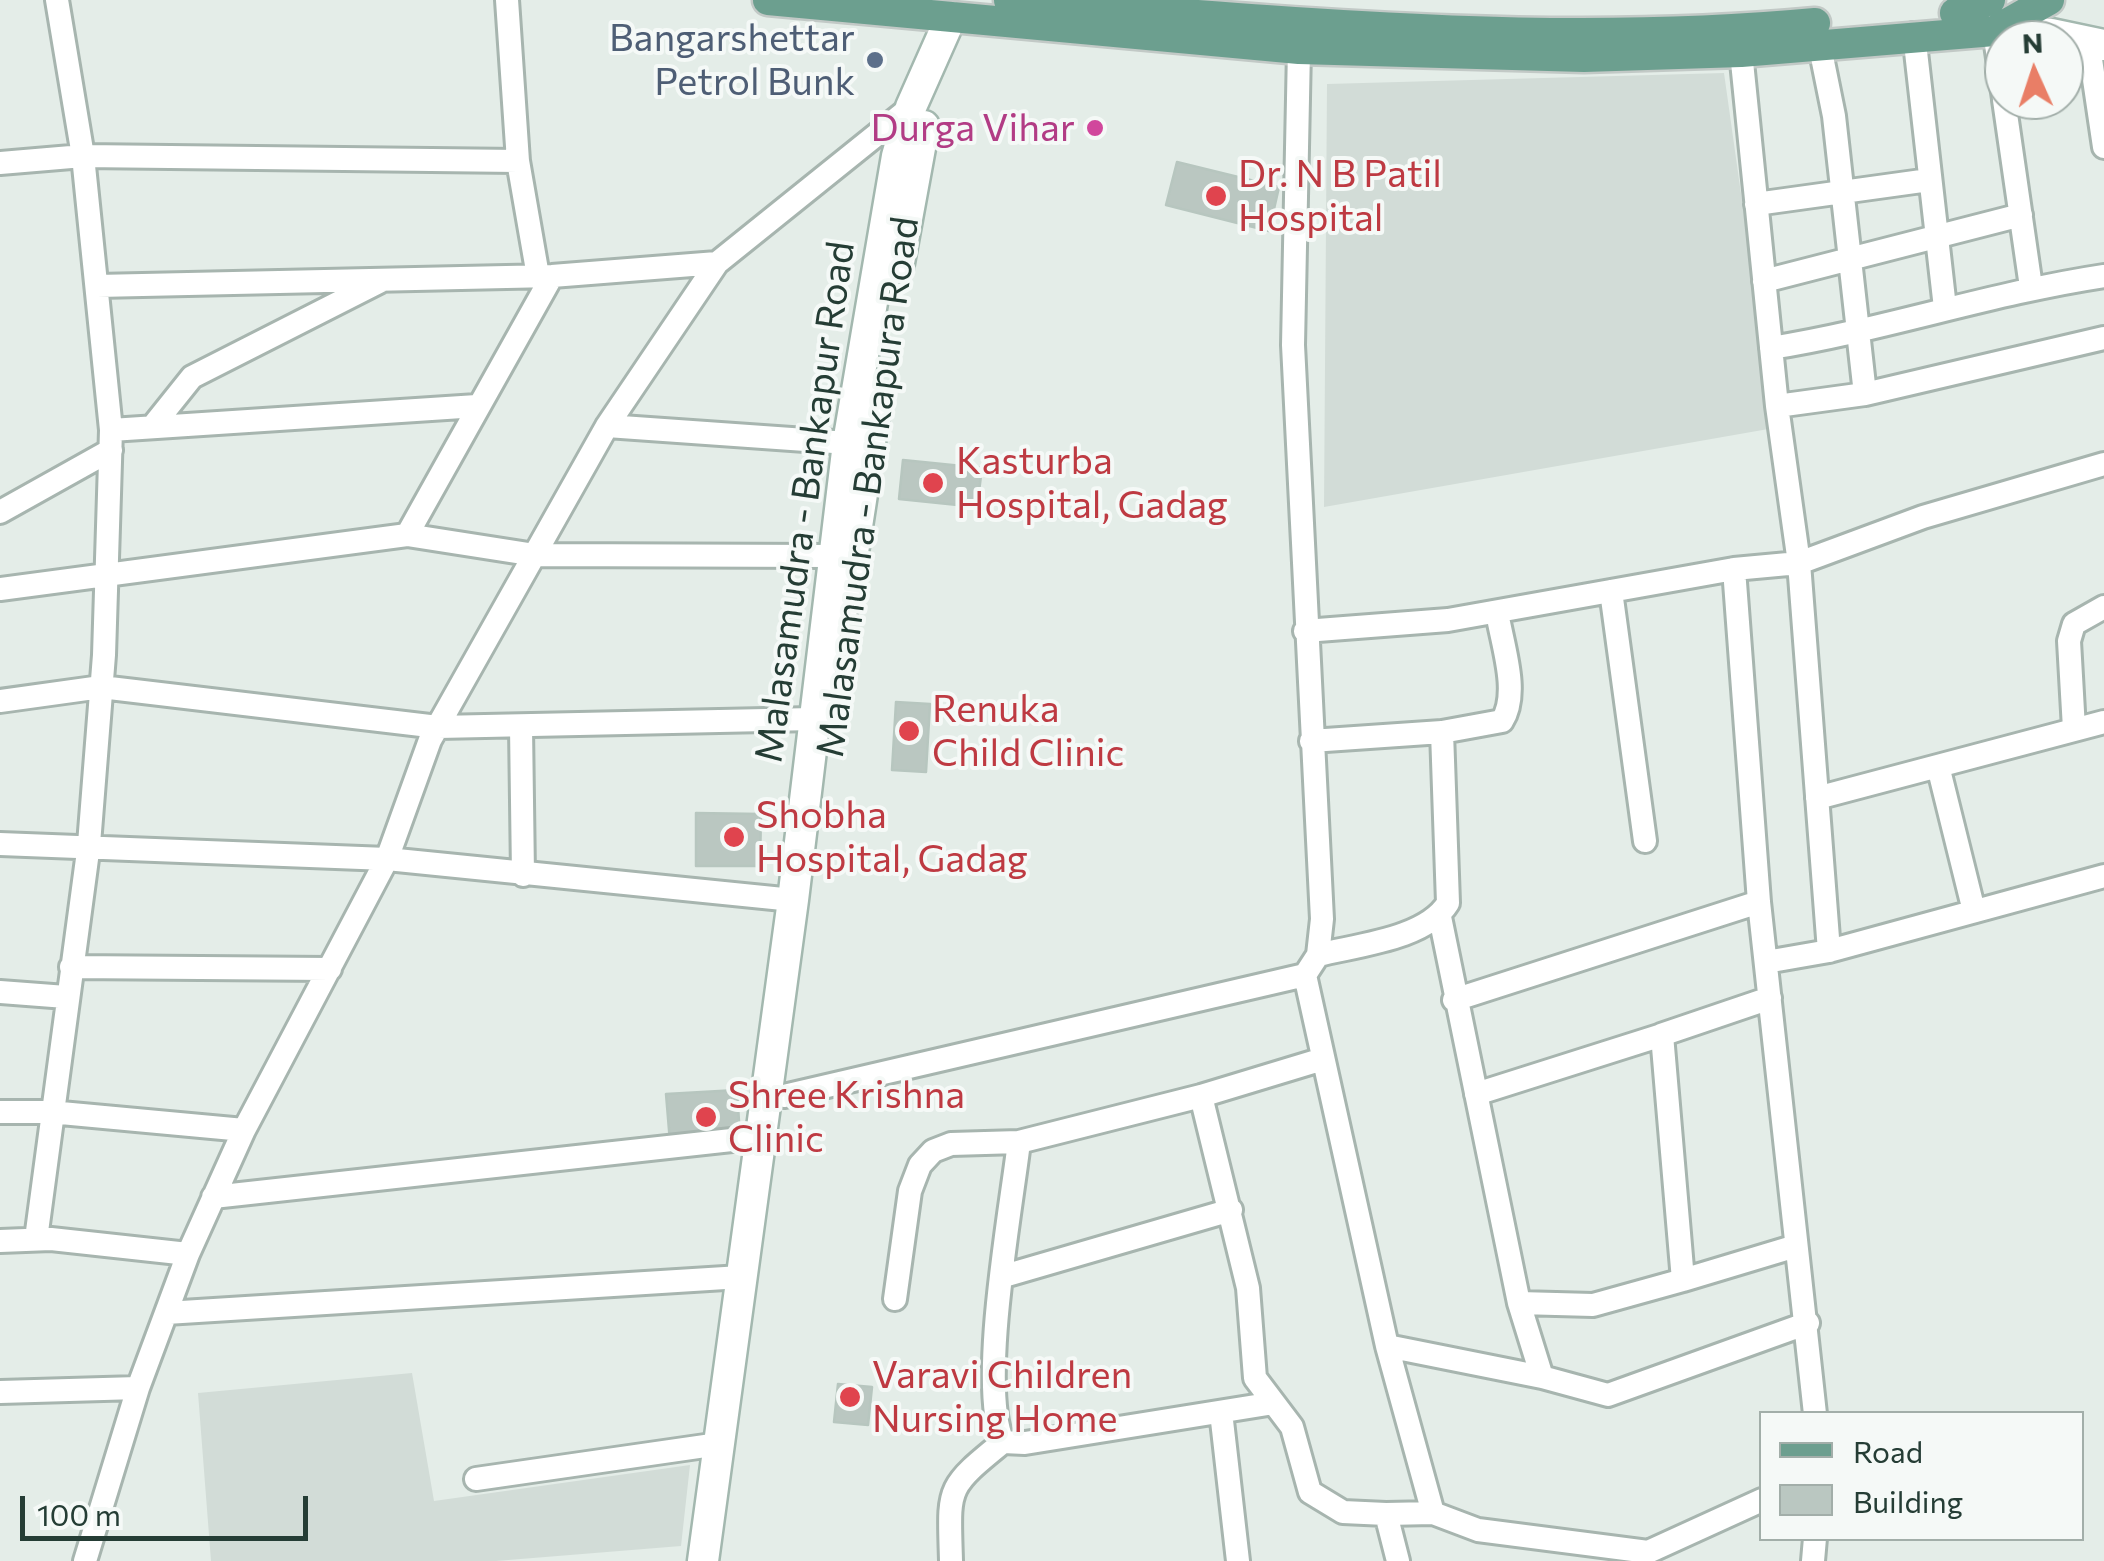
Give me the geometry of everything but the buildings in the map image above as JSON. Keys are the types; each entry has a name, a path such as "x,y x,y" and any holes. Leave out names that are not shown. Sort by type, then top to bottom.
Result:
{"main road":[{"path":"768,0 966,9 1299,49 1584,57 1741,52 1819,42 1984,31"},
{"path":"1009,0 1384,29 1739,30 2036,8 2099,36"},
{"path":"1955,12 1990,0"},
{"name":"Malasamudra - Bankapur Road","path":"703,1561 793,900 831,556 889,196 911,107 966,9"},
{"name":"Malasamudra - Bankapura Road","path":"724,1561 808,936 844,613 886,333 923,130 966,9"}],"street":[{"path":"36,1239 50,1112 89,844 108,577 111,440 83,156 57,0"},
{"path":"407,535 545,276 518,160 507,0"},
{"path":"1914,34 1945,308"},
{"path":"2099,36 2104,147"},
{"path":"1819,42 1842,190 1865,394"},
{"path":"1299,49 1294,345 1322,919 1318,955 1305,976 1387,1346 1433,1513"},
{"path":"1741,52 1771,348 1799,563 1829,950"},
{"path":"84,1561 138,1388 188,1254 244,1130 387,860 438,727 608,426 717,263 911,107"},
{"path":"2007,120 2031,287"},
{"path":"0,163 83,156 518,160"},
{"path":"1756,204 1928,180"},
{"path":"1764,282 2021,216"},
{"path":"97,286 545,276 717,263"},
{"path":"1771,348 1858,334 2031,287 2104,276"},
{"path":"152,427 192,377 389,277"},
{"path":"1778,406 1865,394 2104,338"},
{"path":"0,512 111,440 152,427 477,406"},
{"path":"608,426 848,443"},
{"path":"1305,630 1448,620 1734,569 1799,563 1923,517 2104,464"},
{"path":"0,588 108,577 407,535 535,555 831,556"},
{"path":"1734,569 1759,902 1808,1324 1814,1411"},
{"path":"1611,591 1645,841"},
{"path":"2074,730 2069,641 2074,624 2104,607"},
{"path":"1311,741 1442,732 1502,721 1510,709 1498,612"},
{"path":"0,701 101,687 438,727 814,719"},
{"path":"1817,798 2104,722"},
{"path":"520,727 523,875"},
{"path":"1442,732 1450,887 1440,916 1454,1000 1519,1304 1542,1377"},
{"path":"1938,766 1974,911"},
{"path":"0,844 89,844 387,860 793,900"},
{"path":"1766,962 1829,950 2104,876"},
{"path":"1454,1000 1759,902"},
{"path":"1318,955 1420,927 1440,916"},
{"path":"71,966 330,969"},
{"path":"784,1096 1305,976"},
{"path":"0,992 66,997"},
{"path":"1476,1094 1770,998"},
{"path":"1662,1035 1683,1280"},
{"path":"895,1299 910,1191 920,1165 932,1151 950,1144 1019,1142 1201,1096 1323,1059"},
{"path":"1201,1096 1232,1210 1248,1288 1254,1378 1292,1427 1310,1492 1343,1512 1433,1513 1478,1530 1649,1556 1759,1501"},
{"path":"0,1112 50,1112 244,1130"},
{"path":"214,1197 759,1136"},
{"path":"1003,1442 997,1429 992,1372 1019,1142"},
{"path":"1004,1276 1232,1210"},
{"path":"0,1240 36,1239 188,1254"},
{"path":"1519,1304 1593,1304 1796,1246"},
{"path":"166,1313 741,1277"},
{"path":"1387,1346 1542,1377 1608,1395 1808,1324"},
{"path":"0,1392 138,1388"},
{"path":"951,1561 949,1500 953,1486 1003,1442 1274,1403"},
{"path":"1221,1412 1238,1561"},
{"path":"476,1479 718,1444"},
{"path":"1386,1514 1398,1561"}],"shaded area":[{"path":"1724,73 1774,428 1324,507 1327,84"},
{"path":"412,1373 434,1501 690,1465 681,1546 496,1561 211,1561 198,1393"}],"place":[{"name":"Bangarshettar Petrol Bunk","path":"875,60"},
{"name":"Durga Vihar","path":"1095,128"},
{"name":"Dr. N B Patil Hospital","path":"1216,196"},
{"name":"Kasturba Hospital, Gadag","path":"933,483"},
{"name":"Renuka Child Clinic","path":"909,731"},
{"name":"Shobha Hospital, Gadag","path":"734,837"},
{"name":"Shree Krishna Clinic","path":"706,1117"},
{"name":"Varavi Children Nursing Home","path":"850,1397"}]}
